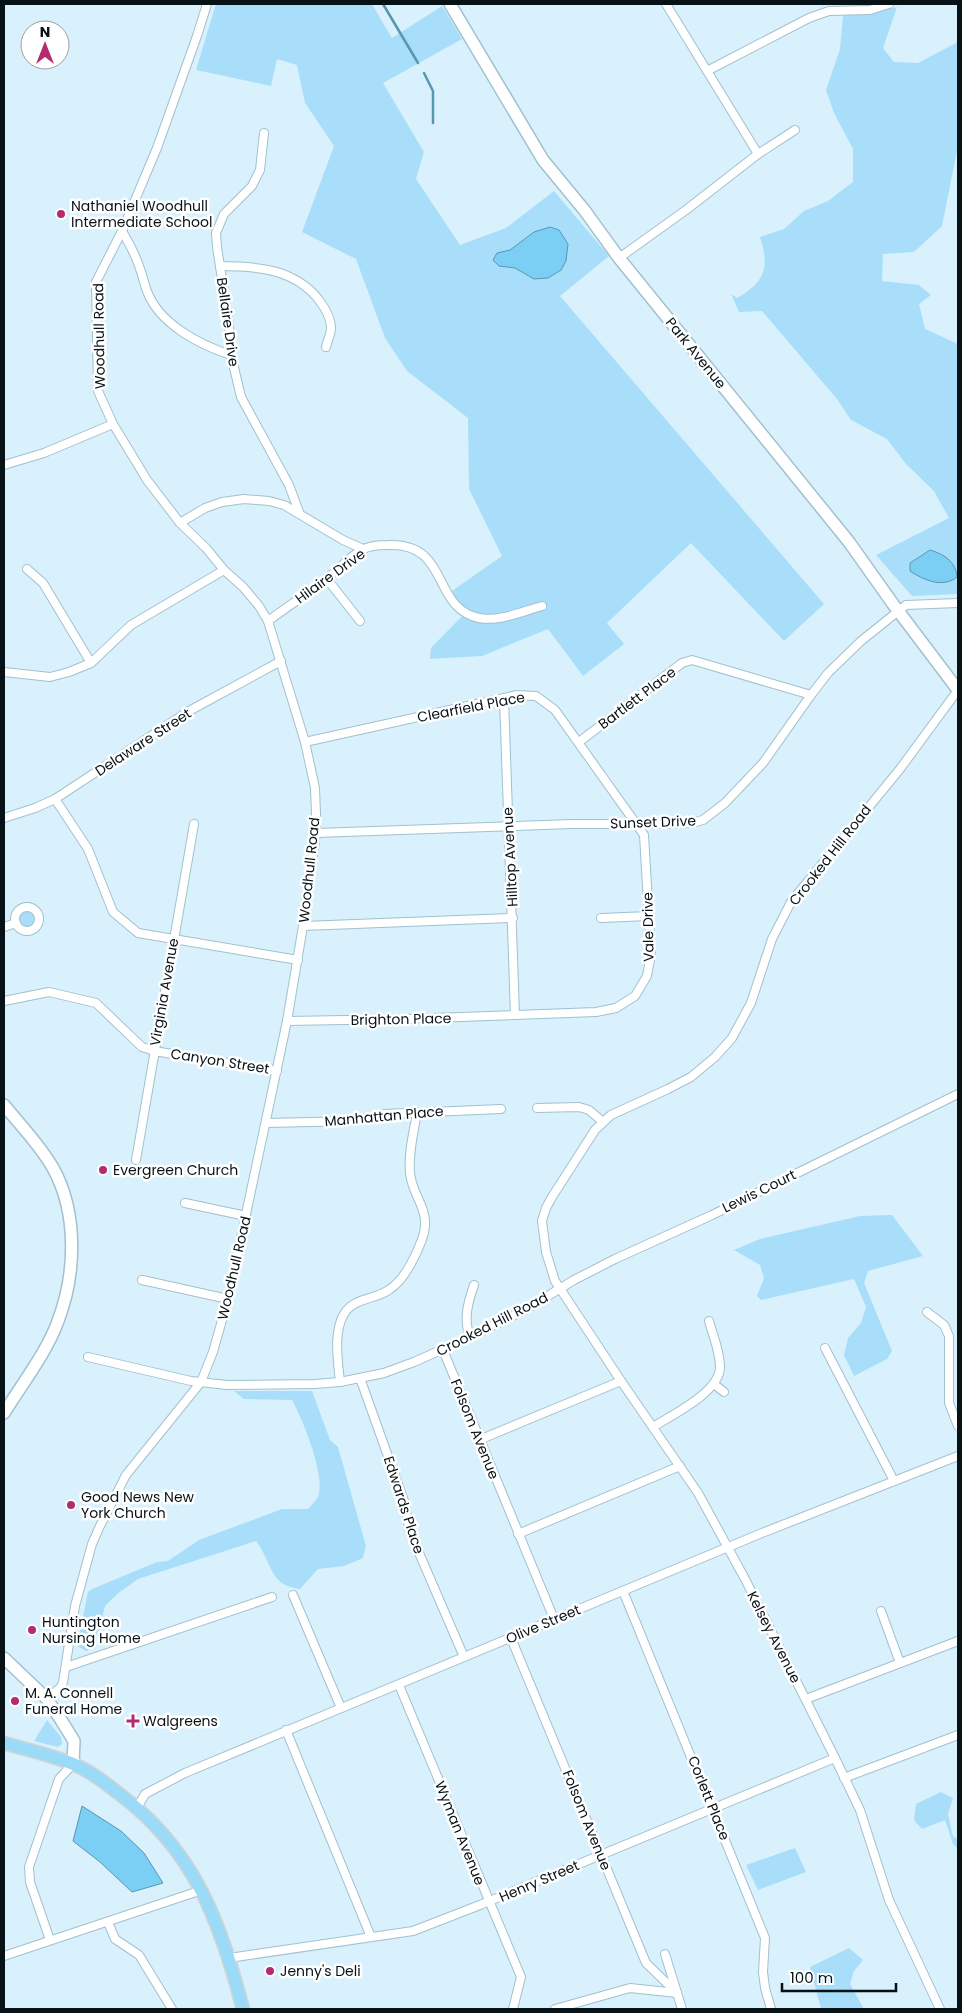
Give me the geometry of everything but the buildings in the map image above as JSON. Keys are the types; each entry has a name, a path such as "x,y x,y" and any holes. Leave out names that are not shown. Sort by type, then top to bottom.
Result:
{"main road":[{"name":"Park Avenue","path":"450,4 543,160 585,211 618,258 850,542 898,611 958,690"},
{"path":"4,1105 53,1168 66,1198 72,1238 67,1284 59,1320 51,1337 4,1413"},
{"path":"4,1658 46,1699 74,1740 73,1764"},
{"path":"4,1744 73,1764 90,1773 137,1808 173,1844 188,1864 202,1890 229,1958 242,2009"}],"street":[{"name":"Woodhull Road","path":"46,1699 61,1687 66,1667 75,1606 92,1544 115,1493 126,1475 201,1382 222,1324 288,1021 316,833 315,788 305,742 268,621 243,586 224,570 206,548 180,523 147,480 113,424 98,391 96,282 122,230 164,130 207,4"},
{"path":"666,4 758,154"},
{"path":"707,71 809,18 830,11 870,10 889,4"},
{"path":"618,258 686,210 758,154 795,130"},
{"name":"Bellaire Drive","path":"264,133 260,170 252,186 224,214 216,233 229,325 231,355 241,397 288,485 299,512"},
{"path":"122,230 133,250 147,293 158,311 175,326 210,348 231,355"},
{"path":"220,266 266,268 291,277 310,289 325,307 329,318 331,329 326,347"},
{"path":"4,465 44,453 113,424"},
{"path":"180,523 205,508 222,502 244,499 284,505 299,512 343,540 363,549"},
{"name":"Hilaire Drive","path":"268,621 327,579 363,549 402,544 420,551 432,563 455,604 479,618 496,618 542,606"},
{"path":"28,569 43,584 91,662"},
{"path":"4,672 50,677 69,672 91,662 131,625 224,570"},
{"path":"327,579 360,621"},
{"name":"Sunset Drive","path":"316,833 508,826 692,823 703,820 713,813 763,763 828,673 861,641 906,605 958,602"},
{"name":"Bartlett Place","path":"579,742 682,663 692,660 811,695"},
{"name":"Delaware Street","path":"4,818 35,808 55,798 189,711 281,661"},
{"name":"Crooked Hill Road","path":"88,1357 201,1382 245,1385 340,1382 392,1370 443,1350 523,1311 560,1289 546,1252 542,1221 552,1197 595,1130 620,1110 691,1077 715,1057 732,1038 751,1003 772,939 791,902 900,769 958,690"},
{"name":"Clearfield Place","path":"305,742 504,698 526,694 536,696 546,701 555,710 636,824"},
{"name":"Hilltop Avenue","path":"504,698 515,1016"},
{"path":"55,798 88,849 113,912 138,933 298,960"},
{"name":"Virginia Avenue","path":"136,1160 194,824"},
{"name":"Vale Drive","path":"515,1016 596,1012 616,1008 635,996 647,976 651,954 644,835 636,824"},
{"path":"602,918 649,916"},
{"path":"303,926 513,918"},
{"path":"4,927 16,923"},
{"name":"Canyon Street","path":"4,1001 49,992 96,1003 142,1047 154,1051 277,1071"},
{"name":"Brighton Place","path":"288,1021 515,1016"},
{"name":"Lewis Court","path":"560,1289 615,1259 712,1215 958,1094"},
{"path":"537,1108 578,1107 589,1110 603,1122"},
{"name":"Manhattan Place","path":"266,1123 355,1121 383,1114 501,1109"},
{"path":"340,1382 339,1334 344,1313 352,1304 381,1295 391,1289 399,1280 422,1241 425,1218 423,1206 412,1184 410,1173 417,1112"},
{"path":"185,1203 246,1216"},
{"path":"142,1280 228,1299"},
{"path":"470,1337 467,1330 466,1315 474,1285"},
{"name":"Kelsey Avenue","path":"560,1289 698,1493 728,1549 835,1758 867,1828 889,1900 940,2009"},
{"path":"927,1312 944,1325 949,1336 950,1403 958,1426"},
{"path":"653,1427 697,1399 714,1384 720,1368 718,1351 709,1321"},
{"path":"825,1348 894,1481"},
{"name":"Folsom Avenue","path":"443,1350 554,1619"},
{"name":"Edwards Place","path":"360,1378 404,1501 410,1532 464,1658"},
{"path":"479,1440 621,1381"},
{"path":"714,1384 724,1392"},
{"name":"Olive Street","path":"137,1808 146,1794 158,1786 286,1730 728,1549 762,1533 958,1456"},
{"path":"518,1534 680,1466"},
{"name":"Corlett Place","path":"623,1591 765,1938 762,1972 771,2009"},
{"path":"293,1595 341,1708"},
{"path":"66,1667 272,1597"},
{"path":"881,1611 900,1663"},
{"name":"Folsom Avenue","path":"511,1638 646,1963 677,1993"},
{"path":"806,1699 958,1641"},
{"name":"Wyman Avenue","path":"399,1685 488,1902 522,1977 513,2009"},
{"path":"286,1730 371,1937"},
{"path":"844,1778 958,1735"},
{"name":"Henry Street","path":"229,1958 413,1931 488,1902 835,1758"},
{"path":"50,1940 30,1882 30,1867 59,1779 73,1764"},
{"path":"4,1956 202,1890"},
{"path":"108,1922 115,1939 139,1955 172,2009"},
{"path":"665,1954 682,2009"},
{"path":"555,2009 630,1988 677,1993"},
{"path":"588,2000 591,2009"}],"shaded area":[{"path":"216,4 372,4 392,38 442,6 462,39 383,83 424,152 416,179 460,245 506,228 554,191 609,256 560,296 824,604 784,641 691,543 607,623 624,644 583,676 548,629 482,656 430,659 431,648 465,613 452,591 502,556 469,489 468,418 407,371 385,338 356,259 302,232 334,146 305,103 297,65 277,59 271,86 196,70","holes":["534,232 561,270 548,278 534,279 515,268 499,266 497,253 510,250"]},
{"path":"897,7 883,48 894,62 918,63 956,43 958,38 958,146 942,226 914,252 883,254 882,281 919,285 931,295 919,304 925,329 958,344 958,594 912,596 876,555 949,518 934,491 906,464 887,439 851,420 837,399 762,311 739,312 731,294 737,298 754,286 763,273 765,257 760,237 784,229 804,211 828,201 853,182 853,149 834,113 826,90 840,49 843,16","holes":["930,550 939,583 916,575 910,563"]},
{"path":"550,227 559,230 568,244 566,261 561,270 548,278 534,279 515,268 499,266 493,260 497,253 510,250 534,232"},
{"path":"930,550 951,562 957,577 940,583 922,578 910,571 910,563"},
{"path":"27,910 33,913 36,919 33,925 27,928 21,925 18,919 21,913"},
{"path":"892,1215 923,1256 868,1271 864,1283 892,1351 887,1359 854,1376 844,1355 848,1338 861,1323 866,1307 854,1279 761,1300 757,1296 764,1278 760,1265 734,1250 760,1239 860,1216"},
{"path":"234,1391 312,1391 330,1440 338,1447 366,1546 363,1558 344,1566 318,1569 300,1589 290,1587 276,1578 256,1541 138,1579 117,1594 105,1606 95,1648 86,1651 77,1646 88,1592 92,1589 157,1562 168,1561 199,1540 282,1509 308,1509 318,1497 320,1488 316,1462 302,1421 292,1400 244,1399"},
{"path":"47,1720 61,1737 62,1744 58,1747 34,1741"},
{"path":"941,1792 953,1798 948,1814 953,1836 958,1839 958,1849 953,1844 945,1820 922,1829 914,1820 916,1804"},
{"path":"82,1806 121,1831 144,1853 163,1883 132,1892 100,1862 73,1841"},
{"path":"795,1848 806,1872 758,1890 746,1865"},
{"path":"849,1948 863,1960 854,1971 850,1984 864,2009 821,2009 810,1967"}],"waterway":[{"path":"383,4 418,63"},
{"path":"424,73 433,91 433,123"}],"place":[{"name":"Nathaniel Woodhull Intermediate School","path":"61,214"},
{"name":"Evergreen Church","path":"103,1170"},
{"name":"Good News New York Church","path":"71,1505"},
{"name":"Huntington Nursing Home","path":"32,1630"},
{"name":"M. A. Connell Funeral Home","path":"15,1701"},
{"name":"Walgreens","path":"133,1721"},
{"name":"Jenny's Deli","path":"270,1971"}]}
